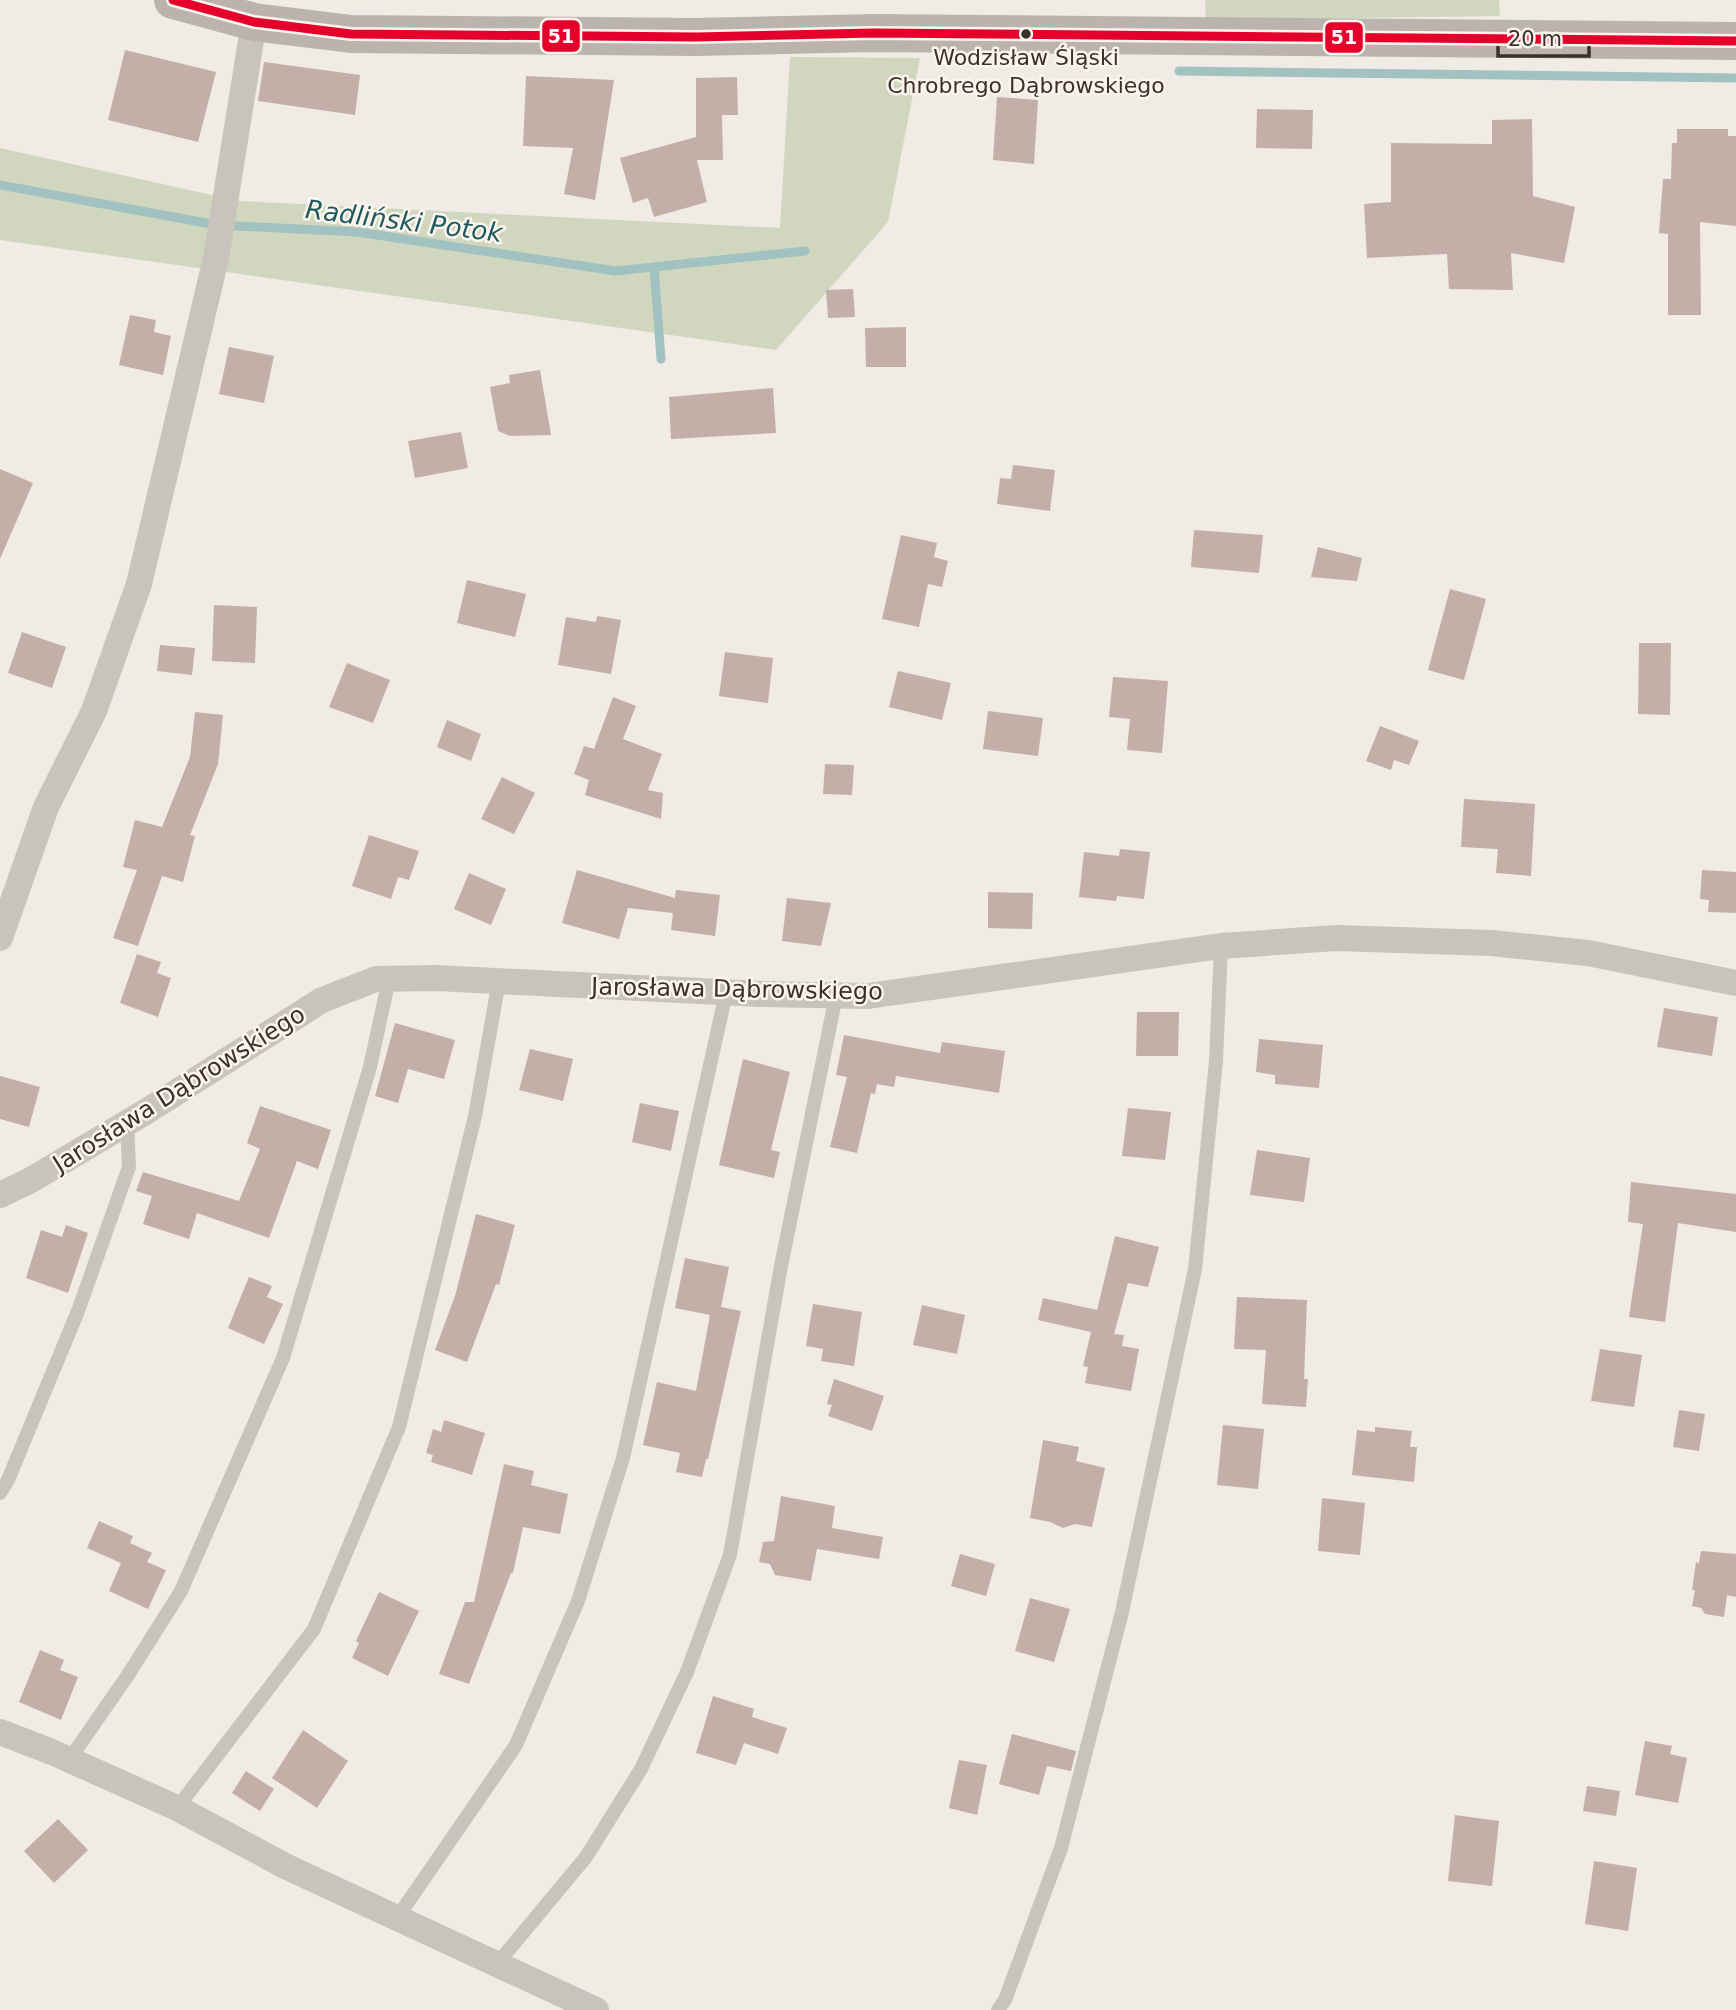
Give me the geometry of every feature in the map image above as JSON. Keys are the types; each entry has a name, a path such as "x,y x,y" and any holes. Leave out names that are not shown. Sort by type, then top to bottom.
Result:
{"street":[{"path":"173,0 254,22 351,34 696,37 873,33 1736,41"},
{"path":"0,938 46,807 94,711 139,584 216,258 254,22"},
{"name":"Jarosława Dąbrowskiego","path":"0,1195 31,1180 127,1123 322,1000 376,979 436,978 726,993 868,996 1221,946 1336,938 1491,943 1588,953 1736,983"},
{"path":"0,1732 177,1808 287,1867 596,2010"}],"lane":[{"path":"998,2010 1064,1835 1122,1612 1195,1269 1216,1060 1221,946"},
{"path":"69,1760 128,1675 181,1591 283,1358 370,1067 389,979"},
{"path":"177,1808 314,1629 399,1427 475,1116 499,981"},
{"path":"397,1918 516,1745 578,1601 623,1458 726,993"},
{"path":"497,1964 586,1857 641,1769 687,1672 730,1555 781,1266 836,996"},
{"path":"0,1493 8,1480 78,1311 129,1167 127,1123"}],"green space":[{"path":"1205,0 1499,0 1500,16 1206,20"},
{"path":"790,57 920,58 888,222 776,350 0,240 0,148 239,201 780,228"}],"building":[{"path":"125,50 216,72 198,142 108,120"},
{"path":"264,62 360,75 355,115 258,101"},
{"path":"526,76 614,80 595,200 564,194 573,148 523,146"},
{"path":"737,77 738,115 722,115 723,160 697,160 707,202 654,217 648,198 633,203 620,158 696,137 696,78"},
{"path":"997,97 1038,100 1034,164 993,160"},
{"path":"1257,109 1313,110 1312,149 1256,148"},
{"path":"1532,119 1533,196 1575,207 1564,263 1511,253 1513,290 1449,289 1447,254 1367,258 1364,204 1391,202 1391,143 1492,144 1492,120"},
{"path":"1677,129 1728,129 1728,136 1736,136 1736,226 1700,222 1701,315 1668,315 1668,234 1659,233 1663,179 1671,179 1672,143 1677,143"},
{"path":"853,289 855,317 828,318 826,290"},
{"path":"130,315 156,320 154,332 171,336 163,375 119,365"},
{"path":"906,327 906,367 866,367 865,328"},
{"path":"229,347 274,356 264,403 219,394"},
{"path":"540,370 551,435 510,436 498,431 490,387 510,383 509,375"},
{"path":"773,388 776,433 671,439 669,397"},
{"path":"461,432 468,468 415,478 408,441"},
{"path":"1013,465 1055,470 1050,511 997,504 1000,478 1011,479"},
{"path":"0,469 33,483 0,559"},
{"path":"1194,530 1263,535 1259,573 1191,567"},
{"path":"901,535 937,543 934,557 948,561 942,587 928,584 919,627 882,619"},
{"path":"1318,547 1362,558 1357,581 1311,577"},
{"path":"467,580 526,594 515,637 457,623"},
{"path":"1450,589 1486,599 1464,680 1428,670"},
{"path":"214,605 257,607 255,663 212,661"},
{"path":"597,616 621,620 611,674 558,665 566,617 596,622"},
{"path":"22,632 66,647 52,688 8,673"},
{"path":"1639,643 1671,643 1670,715 1638,714"},
{"path":"160,645 195,648 192,675 157,671"},
{"path":"725,652 773,658 768,703 719,696"},
{"path":"347,663 390,680 373,723 329,707"},
{"path":"898,671 951,683 942,720 889,707"},
{"path":"1113,677 1168,681 1162,753 1127,750 1130,719 1109,717"},
{"path":"613,697 636,706 623,739 662,754 648,790 663,793 661,819 585,795 589,780 574,774 584,746 594,749"},
{"path":"988,711 1043,718 1038,756 983,749"},
{"path":"195,712 223,715 218,764 190,835 195,836 183,882 162,876 138,946 113,938 137,870 123,867 135,820 162,827 190,757"},
{"path":"447,720 481,734 471,761 437,747"},
{"path":"1380,726 1419,741 1409,765 1394,760 1391,770 1366,761"},
{"path":"825,764 854,765 852,795 823,794"},
{"path":"502,777 535,793 514,834 481,819"},
{"path":"1464,799 1535,804 1531,876 1496,873 1498,849 1461,847"},
{"path":"369,835 419,851 409,880 398,877 391,899 352,886"},
{"path":"1120,849 1150,852 1144,899 1117,896 1116,901 1079,897 1084,852 1119,856"},
{"path":"577,870 675,898 676,890 720,895 715,936 671,930 673,913 628,908 619,939 562,923"},
{"path":"1702,870 1736,872 1736,913 1708,912 1709,900 1700,899"},
{"path":"469,873 506,889 491,925 454,909"},
{"path":"988,892 1033,893 1032,929 988,928"},
{"path":"787,898 831,903 821,946 782,941"},
{"path":"137,954 161,962 157,973 171,978 158,1017 120,1003"},
{"path":"1664,1008 1718,1017 1712,1056 1657,1047"},
{"path":"1137,1012 1179,1012 1178,1056 1136,1056"},
{"path":"395,1023 455,1040 444,1079 408,1069 398,1103 375,1096"},
{"path":"844,1035 940,1053 942,1042 1005,1051 999,1093 896,1076 894,1087 877,1084 875,1094 871,1093 857,1153 830,1147 847,1077 836,1075"},
{"path":"1259,1039 1323,1045 1319,1088 1275,1084 1275,1075 1256,1072"},
{"path":"530,1049 573,1059 563,1101 519,1090"},
{"path":"743,1059 790,1072 771,1150 780,1152 774,1178 719,1165"},
{"path":"0,1076 40,1087 29,1127 0,1119"},
{"path":"640,1103 679,1111 671,1151 632,1142"},
{"path":"260,1106 331,1130 318,1169 297,1161 269,1238 197,1213 189,1239 143,1224 152,1196 136,1191 143,1172 239,1201 260,1149 247,1143"},
{"path":"1128,1108 1171,1112 1165,1160 1122,1156"},
{"path":"1257,1150 1310,1158 1304,1202 1250,1195"},
{"path":"1631,1182 1736,1194 1736,1232 1678,1223 1665,1322 1629,1317 1643,1224 1628,1222"},
{"path":"476,1214 515,1225 499,1285 496,1284 467,1362 435,1350 455,1296"},
{"path":"66,1225 88,1233 68,1293 26,1278 41,1230 62,1237"},
{"path":"1115,1236 1159,1247 1148,1287 1128,1283 1114,1334 1124,1335 1122,1346 1139,1349 1131,1391 1085,1383 1088,1367 1083,1366 1091,1332 1038,1320 1043,1298 1097,1310"},
{"path":"685,1258 729,1267 721,1307 741,1311 702,1477 676,1472 680,1453 643,1445 657,1382 696,1391 710,1315 675,1308"},
{"path":"249,1277 272,1286 267,1297 283,1304 264,1344 228,1328"},
{"path":"1237,1297 1307,1300 1304,1379 1308,1379 1306,1407 1262,1404 1266,1350 1234,1349"},
{"path":"813,1304 862,1312 854,1366 821,1361 823,1349 806,1346"},
{"path":"922,1305 965,1315 957,1354 913,1345"},
{"path":"1600,1349 1642,1355 1634,1407 1591,1401"},
{"path":"834,1379 884,1396 872,1431 828,1416 832,1405 827,1404"},
{"path":"1679,1410 1705,1414 1699,1451 1673,1447"},
{"path":"444,1420 485,1433 472,1475 431,1462 433,1455 426,1453 433,1429 441,1432"},
{"path":"1223,1425 1264,1429 1258,1489 1217,1485"},
{"path":"1375,1427 1412,1431 1410,1447 1417,1447 1414,1482 1352,1475 1357,1430 1375,1432"},
{"path":"1043,1440 1079,1447 1076,1461 1105,1468 1092,1527 1075,1524 1063,1528 1030,1518"},
{"path":"504,1464 534,1471 531,1485 568,1494 560,1534 523,1527 513,1573 469,1684 439,1674 465,1602 474,1602"},
{"path":"781,1496 835,1506 832,1528 883,1537 879,1559 817,1549 811,1581 775,1575 770,1564 759,1562 763,1542 774,1541"},
{"path":"1322,1498 1365,1503 1360,1555 1318,1551"},
{"path":"99,1521 133,1536 130,1543 152,1553 147,1562 166,1570 148,1609 109,1591 121,1563 87,1548"},
{"path":"1701,1551 1736,1554 1736,1597 1727,1595 1724,1617 1705,1614 1701,1608 1692,1606 1696,1562 1699,1563"},
{"path":"960,1554 995,1564 986,1596 951,1586"},
{"path":"379,1592 419,1611 388,1676 352,1658 359,1643 356,1641"},
{"path":"1030,1598 1070,1609 1054,1662 1015,1651"},
{"path":"40,1650 64,1660 60,1670 78,1677 61,1720 19,1702"},
{"path":"713,1696 754,1709 752,1717 787,1728 778,1754 744,1743 736,1765 696,1753"},
{"path":"303,1730 348,1761 317,1808 272,1778"},
{"path":"1012,1734 1076,1751 1071,1771 1047,1766 1039,1795 999,1784"},
{"path":"1645,1741 1672,1746 1670,1754 1687,1758 1678,1803 1635,1795"},
{"path":"959,1760 987,1765 977,1815 949,1808"},
{"path":"246,1771 274,1789 260,1811 232,1793"},
{"path":"1587,1786 1620,1791 1616,1816 1583,1811"},
{"path":"1455,1815 1499,1821 1492,1886 1448,1881"},
{"path":"58,1819 88,1850 54,1883 24,1851"},
{"path":"1594,1861 1637,1868 1628,1931 1585,1924"}],"waterway":[{"path":"1179,71 1736,78"},
{"name":"Radliński Potok","path":"0,185 217,225 357,232 616,271 805,251"},
{"path":"654,267 661,359"}],"transit line":[{"name":"51","path":"173,0 254,22 351,34 696,37 873,33 1736,41"}],"place":[{"name":"Wodzisław Śląski Chrobrego Dąbrowskiego","path":"1026,34"}]}
